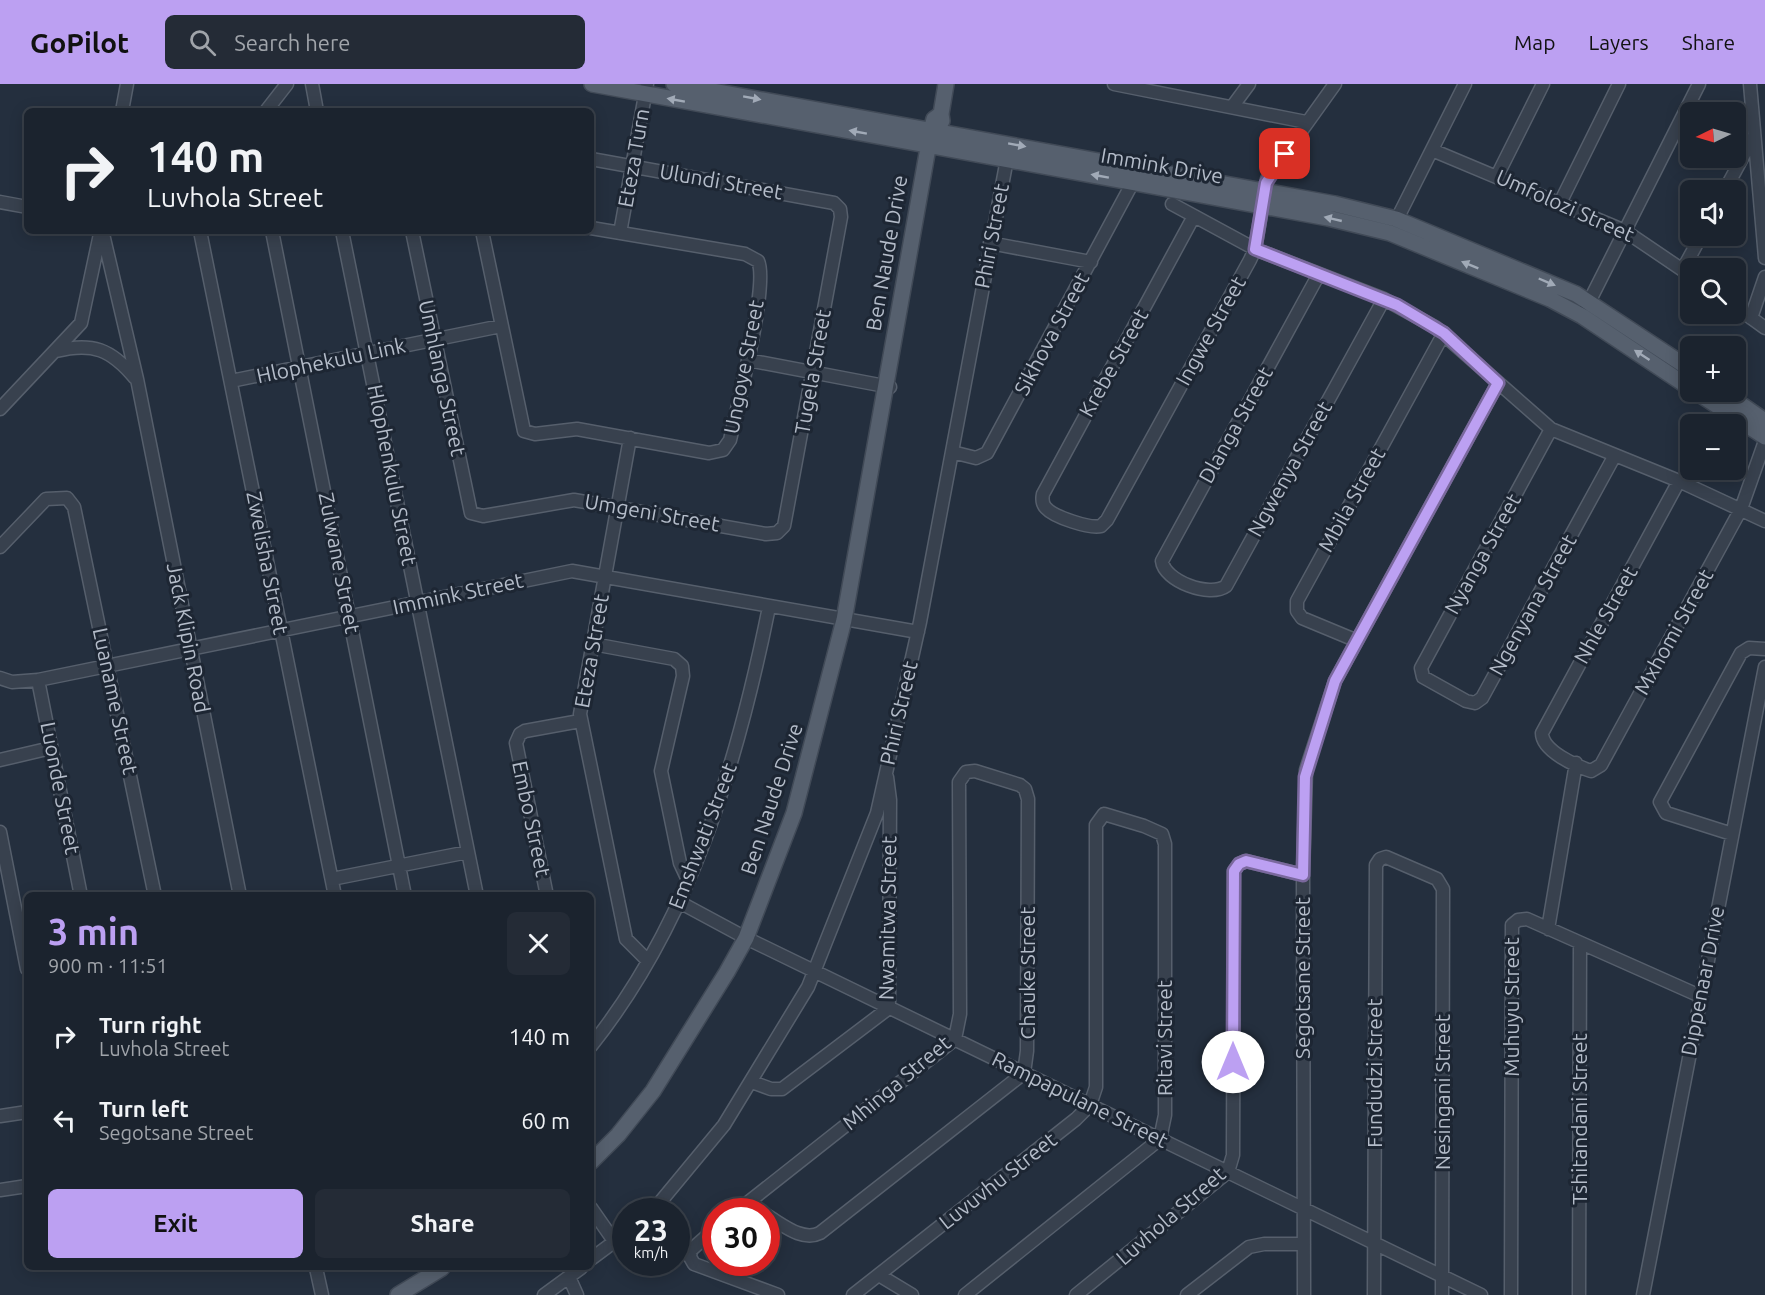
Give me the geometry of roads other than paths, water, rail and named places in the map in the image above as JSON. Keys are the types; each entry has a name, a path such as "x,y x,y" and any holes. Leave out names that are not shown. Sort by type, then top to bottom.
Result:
{"main road":[{"name":"Immink Drive","path":"592,84 646,89 935,138 1263,198 1393,226 1589,301 1680,362"},
{"name":"Immink Drive","path":"674,84 935,138 1006,159 1133,182 1263,198"},
{"name":"Ben Naude Drive","path":"594,1159 618,1135 653,1091 688,1038 746,938 804,783 844,620 935,138 934,119 940,114 946,84"},
{"name":"Immink Drive","path":"1393,226 1582,316 1680,381"},
{"path":"1711,402 1765,439"},
{"path":"1737,402 1765,421"},
{"path":"398,1295 439,1270"}],"street":[{"path":"123,108 127,84"},
{"path":"268,108 287,84"},
{"path":"312,84 316,108"},
{"path":"1114,84 1162,88 1232,107 1306,123"},
{"path":"1232,107 1249,84"},
{"name":"Ingwe Street","path":"1049,511 1088,528 1104,524 1255,249 1267,179 1335,84"},
{"path":"1393,226 1465,84"},
{"path":"1497,176 1543,84"},
{"path":"1560,203 1619,84"},
{"path":"1582,316 1699,84"},
{"path":"1750,84 1765,258"},
{"name":"Eteza Turn","path":"620,233 646,89"},
{"path":"1730,180 1754,136"},
{"name":"Umfolozi Street","path":"1432,150 1625,231 1680,267"},
{"name":"Phiri Street","path":"664,1198 724,1125 752,1082 815,972 877,813 918,632 1006,159"},
{"name":"Ulundi Street","path":"594,160 834,203 840,209 841,217"},
{"name":"Sikhova Street","path":"952,452 976,458 987,453 1133,182"},
{"path":"0,202 24,206"},
{"path":"1172,204 1255,249 1384,299 1444,333 1551,429 1679,481 1765,521"},
{"name":"Krebe Street","path":"1049,511 1043,503 1043,492 1194,216"},
{"name":"Tugela Street","path":"784,526 841,217"},
{"name":"Ungoye Street","path":"483,234 524,431 535,434 577,429 709,453 723,450 730,440 748,360 762,277 756,258 745,254 594,229"},
{"path":"0,409 81,323 100,234"},
{"name":"Jack Klipin Road","path":"102,234 110,256 137,379 239,892"},
{"name":"Zwelisha Street","path":"201,234 334,892"},
{"name":"Zulwane Street","path":"273,234 404,892"},
{"name":"Hlophenkulu Street","path":"343,234 476,892"},
{"name":"Umhlanga Street","path":"413,234 468,506 474,515 483,516"},
{"path":"990,243 1091,262"},
{"name":"Dlanga Street","path":"1170,576 1162,564 1165,553 1319,274"},
{"path":"1751,318 1765,278"},
{"name":"Ngwenya Street","path":"1170,576 1207,592 1217,591 1226,586 1384,299"},
{"path":"1746,314 1765,328"},
{"name":"Hlophekulu Link","path":"231,381 501,326"},
{"name":"Mbila Street","path":"1355,640 1302,618 1298,611 1297,601 1444,333"},
{"path":"55,351 77,347 98,348 119,360 137,379"},
{"path":"748,360 887,386"},
{"name":"Segotsane Street","path":"1304,1295 1303,875 1306,770 1335,681 1355,640 1498,383"},
{"name":"Nyanga Street","path":"1425,678 1421,668 1551,429"},
{"name":"Eteza Street","path":"630,438 580,721 626,939 647,960"},
{"name":"Mxhomi Street","path":"1549,748 1591,771 1601,765 1741,509 1765,439"},
{"name":"Ngenyana Street","path":"1425,678 1466,701 1475,703 1482,698 1615,455"},
{"name":"Nhle Street","path":"1549,748 1542,740 1543,730 1679,481"},
{"name":"Luaname Street","path":"0,547 46,499 66,498 74,507 154,892"},
{"name":"Umgeni Street","path":"483,516 570,500 618,506 766,534 775,534 784,526"},
{"name":"Immink Street","path":"0,678 12,682 38,680 107,664 569,572 918,632"},
{"name":"Emshwati Street","path":"594,1040 647,960 681,903 731,764 769,607"},
{"path":"593,644 674,659 682,666 683,676 661,771 680,863 688,880"},
{"path":"1732,834 1666,813 1660,802 1741,653 1749,648 1765,649"},
{"name":"Dippenaar Drive","path":"1643,1295 1765,667"},
{"name":"Luonde Street","path":"38,680 80,892"},
{"name":"Embo Street","path":"546,892 516,743 518,736 525,731 580,721"},
{"path":"0,760 51,748"},
{"path":"1548,929 1576,763"},
{"name":"Mhinga Street","path":"755,1198 955,1040 960,1014 959,786 963,775 975,771"},
{"name":"Chauke Street","path":"975,771 1020,785 1027,792 1028,1040 1024,1073"},
{"name":"Nwamitwa Street","path":"752,1082 771,1089 782,1089 890,1008 890,800 885,773"},
{"name":"Ritavi Street","path":"1090,1105 1096,1087 1096,825 1099,817 1108,814 1155,830 1162,834 1165,841 1165,1115 1160,1139"},
{"path":"0,832 24,954"},
{"path":"332,879 468,852"},
{"name":"Fundudzi Street","path":"1374,1295 1376,865 1380,859 1386,857 1437,879 1443,889"},
{"name":"Luvhola Street","path":"1076,1295 1228,1172 1233,1155 1234,871 1239,864 1246,861 1303,875"},
{"name":"Nesingani Street","path":"1442,1295 1443,889"},
{"name":"Rampapulane Street","path":"681,903 815,972 1481,1295"},
{"name":"Muhuyu Street","path":"1511,1295 1511,929 1514,922 1524,919 1700,996"},
{"name":"Tshitandani Street","path":"1579,1295 1580,943"},
{"path":"780,1223 801,1234 811,1236 820,1233 1024,1073"},
{"name":"Luvuvhu Street","path":"853,1295 1076,1119 1090,1105"},
{"path":"0,1116 24,1112"},
{"path":"965,1295 1160,1139"},
{"path":"0,1190 24,1186"},
{"path":"594,1212 612,1238"},
{"path":"702,1240 691,1250 691,1260 702,1268"},
{"path":"594,1257 612,1243"},
{"path":"1187,1295 1248,1247 1264,1244 1304,1244"},
{"path":"316,1270 322,1295"},
{"path":"544,1295 577,1270"},
{"path":"879,1275 912,1295"},
{"path":"724,1276 778,1295"},
{"path":"568,1277 577,1295"}]}
